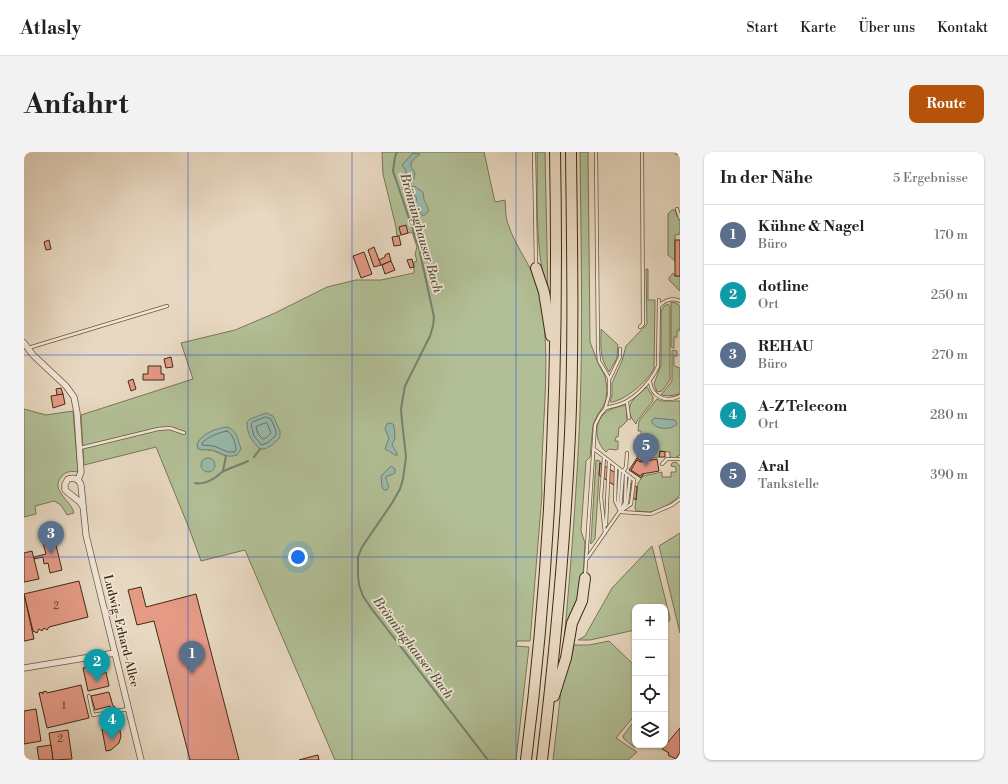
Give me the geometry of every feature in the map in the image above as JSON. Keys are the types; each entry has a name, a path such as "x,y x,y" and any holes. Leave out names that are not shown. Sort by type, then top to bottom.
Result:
{"highway":[{"path":"526,760 537,662 551,480 556,362 557,245 555,152"},
{"path":"542,760 559,598 570,434 572,359 571,152"},
{"path":"536,268 544,292 556,362"},
{"path":"547,717 566,658 572,623 582,602 585,578"}],"street":[{"path":"24,343 27,349 66,386 74,397 77,413 82,472 78,480 71,478 68,479 65,487 66,491 80,502 83,507"},
{"name":"Ludwig-Erhard-Allee","path":"78,480 81,484 86,535 141,760"},
{"path":"24,668 115,654"}],"lane":[{"path":"534,152 536,268"},
{"path":"596,152 598,350 599,361 609,378"},
{"path":"640,327 643,324 642,152"},
{"path":"677,209 680,218"},
{"path":"659,306 667,300 673,299 680,301"},
{"path":"605,409 627,402 650,382 655,375 658,366 659,300"},
{"path":"27,349 167,306"},
{"path":"585,578 595,426 600,415 605,409 609,395 609,378 620,357 620,349"},
{"path":"650,382 652,391 658,396 667,398 679,397"},
{"path":"627,402 629,418"},
{"path":"80,448 158,429 170,428 184,433"},
{"path":"594,449 634,480 631,504 620,512"},
{"path":"620,512 622,471 626,467 627,453"},
{"path":"604,457 601,497 605,534"},
{"path":"662,464 667,460 680,459"},
{"path":"605,534 609,461"},
{"path":"616,467 614,485 615,501 620,512"},
{"path":"586,561 625,503 626,475"},
{"path":"620,512 652,514 672,505 680,499"},
{"path":"88,696 93,715 129,709"}],"green space":[{"path":"382,152 484,152 495,202 505,200 506,215 511,233 538,286 544,321 546,345 542,495 530,641 517,641 516,646 529,647 516,760 335,760 245,550 201,561 156,447 84,465 81,415 193,379 181,343 235,330 273,314 327,287 356,280 381,280 414,273 414,262 417,261 415,254 417,247 412,232 397,236 383,174","holes":["212,431 226,456 212,450 208,450 199,441"]},
{"path":"537,152 545,152 548,294 539,241"},
{"path":"580,152 588,152 590,342 605,376 607,389 604,405 593,425 590,457 586,461 581,531 585,543 582,593 566,641 564,641 574,526 580,412 582,314"},
{"path":"672,210 675,210 680,221 680,234 675,235 675,261 668,255 668,214"},
{"path":"646,269 648,269 648,300 655,300 654,368 642,384 635,390 616,401 610,402 612,395 612,383 622,361 626,346 647,324"},
{"path":"673,273 675,276 680,276 680,291 669,280"},
{"path":"671,302 680,306 680,327 679,331 677,331 677,337 674,337 674,348 671,347"},
{"path":"668,304 670,307 670,380 662,391 657,392 654,384 661,365 661,311 664,306"},
{"path":"601,329 618,345 617,358 609,372 602,356"},
{"path":"673,350 677,351 677,356 674,356 674,366 680,368 680,393 671,396 661,395 672,381"},
{"path":"647,387 653,397 653,401 636,424 632,418 629,408 634,399"},
{"path":"657,399 661,401 680,401 680,455 675,458 670,457 670,452 660,451 659,457 640,460 637,458 638,435 641,435 641,431 638,431 639,421"},
{"path":"626,405 627,421 619,427 618,437 616,437 615,441 618,441 618,449 609,449 606,452 602,448 597,432 597,427 601,417 609,410"},
{"path":"24,409 46,415 73,411 78,472 65,473 59,481 58,486 74,513 67,515 61,505 54,501 35,506 36,514 24,517"},
{"path":"596,460 600,461 595,539 591,544 590,541"},
{"path":"676,462 680,466 680,494 678,497 671,503 657,510 649,512 636,511 635,508 638,483 643,476 662,472 662,477 671,477 671,472 676,472 676,467 671,466 672,463"},
{"path":"680,533 680,633 659,546"},
{"path":"652,546 666,604 632,604 632,631 590,640 578,640 585,636 612,588"},
{"path":"668,610 670,618 668,622"},
{"path":"609,641 632,663 632,719 616,738 637,752 628,760 553,760 561,690 571,660 574,645 589,645"},
{"path":"632,724 632,745 624,739 623,736"}],"water":[{"path":"413,153 420,154 411,163 411,167 415,173 414,179 412,180 407,176 402,165"},
{"path":"414,186 423,192 424,201 428,208 427,213 423,216 415,204 417,198 410,191 411,187"},
{"path":"266,413 273,416 280,431 280,437 269,447 260,449 250,437 247,422 250,419"},
{"path":"655,418 675,420 677,424 668,428 661,428 652,423 652,420"},
{"path":"390,423 394,426 395,438 392,445 397,453 397,456 385,449 389,438 385,429 387,424"},
{"path":"228,427 235,433 239,442 241,449 237,455 226,456 211,450 198,449 197,444 199,440 206,434"},
{"path":"205,458 211,458 215,462 215,468 211,472 205,472 201,468 201,462"},
{"path":"391,466 395,469 395,473 386,477 389,487 387,490 384,490 382,487 381,476"}],"building":[{"path":"406,225 408,233 401,235 399,227"},
{"path":"399,236 401,245 394,246 392,237"},
{"path":"49,240 51,249 46,250 44,242"},
{"path":"675,240 680,240 680,276 675,276"},
{"path":"374,247 381,265 374,267 368,250"},
{"path":"364,252 372,274 361,278 353,256"},
{"path":"389,253 391,261 381,265 379,260"},
{"path":"412,259 414,267 410,268 407,260"},
{"path":"391,261 395,270 385,274 382,265"},
{"path":"171,357 173,367 166,368 164,359"},
{"path":"148,366 161,366 161,374 164,374 164,380 143,380 143,374 148,374"},
{"path":"133,379 136,389 131,391 128,381"},
{"path":"61,388 63,394 57,395 56,389"},
{"path":"63,394 65,404 53,408 51,396"},
{"path":"660,451 665,452 665,457 659,457"},
{"path":"637,458 648,466 641,478 629,470"},
{"path":"657,459 659,471 642,474 640,476 631,470 637,460 640,462"},
{"path":"600,463 637,487 636,500 599,475"},
{"path":"54,537 62,570 50,573 48,563 44,564 43,557 34,559 34,557 46,554 42,540"},
{"path":"32,551 39,579 24,582 24,553"},
{"path":"79,581 88,617 49,627 47,630 44,628 42,631 39,629 37,633 33,631 24,594"},
{"path":"141,587 146,607 196,594 239,760 190,760 154,621 137,625 128,590"},
{"path":"24,594 34,639 24,641"},
{"path":"93,666 97,668 98,672 101,672 101,674 106,672 109,686 88,691 83,668"},
{"path":"81,685 89,718 47,728 39,693 42,692 43,694 43,692 46,691 47,693"},
{"path":"109,692 116,711 112,712 110,706 95,710 91,696"},
{"path":"36,709 41,741 24,744 24,711"},
{"path":"119,726 121,736 119,743 111,750 106,751 102,729"},
{"path":"680,728 680,752 676,759 668,755 669,753 662,749 668,748 668,742"},
{"path":"68,730 72,759 53,760 49,733"},
{"path":"51,745 53,760 39,760 37,747"},
{"path":"318,755 319,760 299,760 306,758"}],"waterway":[{"name":"Brönninghauser Bach","path":"397,152 393,171 419,248 434,317 430,336 405,386 401,409 406,457 403,479 400,489 392,503 362,547 358,557 359,585 363,596 371,608 488,760"},
{"path":"254,457 260,449"},
{"path":"223,471 226,456"},
{"path":"195,483 209,481 223,471 248,461"}],"place":[{"name":"Aral","path":"646,466"},
{"name":"REHAU","path":"51,554"},
{"name":"Kühne & Nagel","path":"192,674"},
{"name":"dotline","path":"97,682"},
{"name":"A-Z Telecom","path":"112,740"}]}
